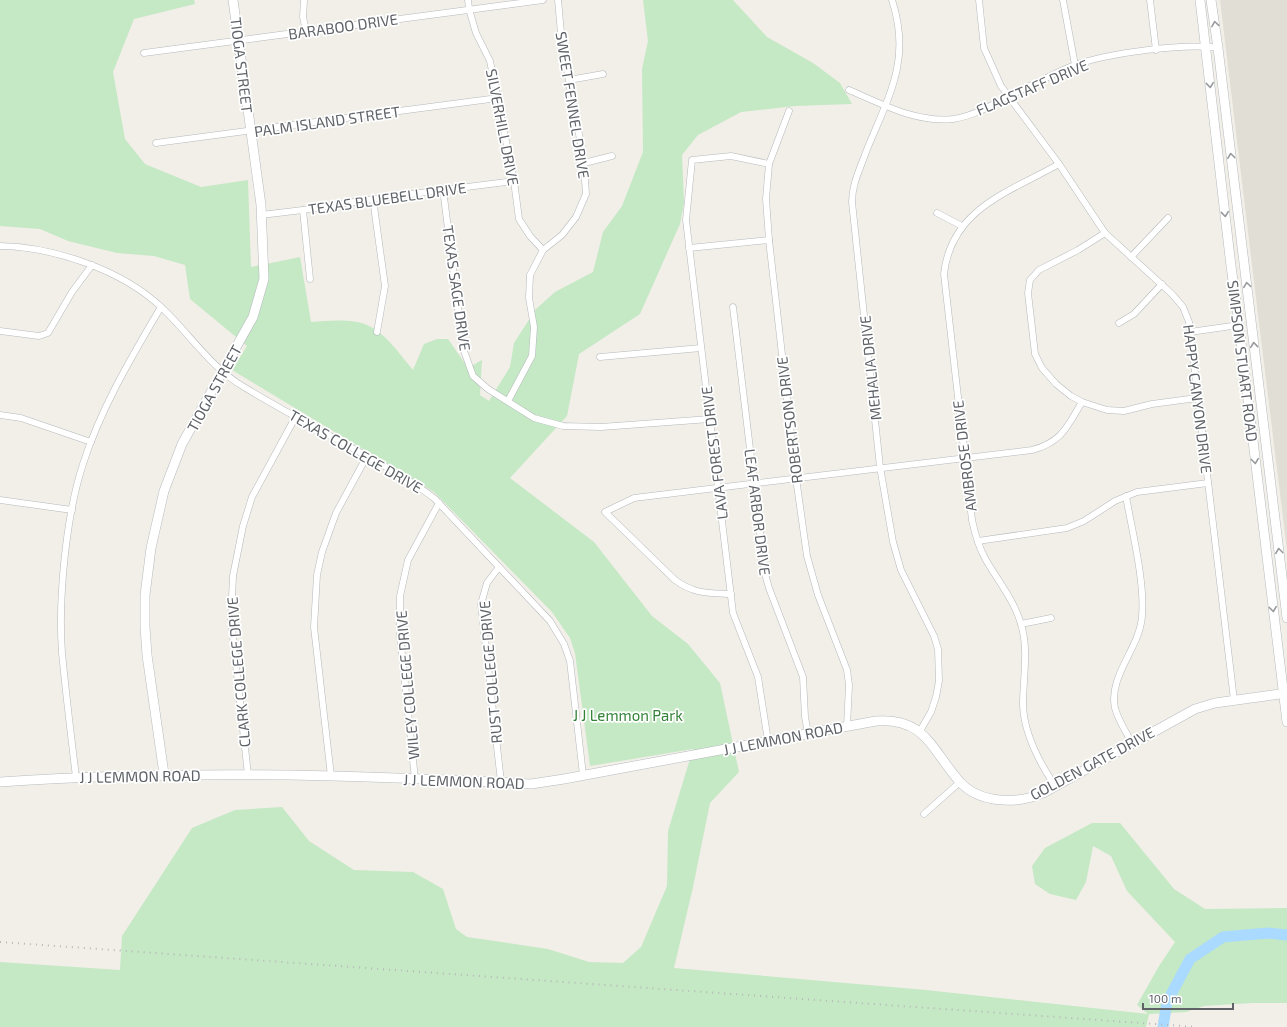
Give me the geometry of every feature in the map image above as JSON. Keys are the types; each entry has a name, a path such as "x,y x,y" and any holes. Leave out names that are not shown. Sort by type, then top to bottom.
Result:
{"street":[{"name":"TIOGA STREET","path":"164,774 147,655 145,595 148,564 164,490 175,461 188,433 253,317 264,279 261,214 233,0"},
{"path":"304,0 303,17 306,31"},
{"name":"SILVERHILL DRIVE","path":"468,0 476,33 490,61 514,180 519,219 530,236 543,250"},
{"name":"BARABOO DRIVE","path":"144,53 543,0"},
{"name":"SWEET FENNEL DRIVE","path":"508,401 532,356 534,327 529,298 530,275 543,250 562,235 576,218 586,194 584,163 569,80 558,0"},
{"name":"MEHALIA DRIVE","path":"892,0 898,31 900,52 895,83 856,178 852,202 880,467 893,542 901,570 934,636 938,650 939,681 936,697 931,712 920,731"},
{"name":"HAPPY CANYON DRIVE","path":"979,0 984,48 1001,86 1059,164 1105,233 1162,284 1183,307 1189,322 1234,700"},
{"path":"1063,0 1076,65"},
{"path":"1150,0 1156,50"},
{"name":"SIMPSON STUART ROAD","path":"1200,0 1231,266 1240,325 1268,570 1285,694 1287,722"},
{"name":"SIMPSON STUART ROAD","path":"1211,0 1287,618"},
{"name":"FLAGSTAFF DRIVE","path":"849,90 885,106 923,118 954,119 985,108 1076,65 1116,55 1156,50 1206,46 1218,48"},
{"path":"569,80 603,74"},
{"name":"PALM ISLAND STREET","path":"156,144 498,98"},
{"name":"ROBERTSON DRIVE","path":"789,111 769,164 766,199 769,240 796,478 810,567 847,670 849,685 848,726"},
{"path":"584,163 612,156"},
{"name":"LAVA FOREST DRIVE","path":"768,741 758,677 733,613 686,220 692,160 731,156 769,164"},
{"name":"AMBROSE DRIVE","path":"1055,786 1034,747 1026,726 1023,706 1025,666 1021,624 1011,600 985,559 970,513 944,274 951,247 962,226 976,210 1059,164"},
{"name":"TEXAS BLUEBELL DRIVE","path":"261,214 303,210 514,180"},
{"name":"TEXAS SAGE DRIVE","path":"443,189 462,348 473,376 488,389 534,418 563,426 601,426 710,419"},
{"path":"373,199 385,286 376,332"},
{"path":"303,210 310,279"},
{"path":"937,212 962,226"},
{"path":"1131,257 1168,218"},
{"path":"1105,233 1078,250 1039,270 1030,280 1028,287 1036,354 1042,368 1056,384 1082,402 1107,410 1124,411 1159,403 1197,398"},
{"path":"689,248 769,240"},
{"name":"TEXAS COLLEGE DRIVE","path":"0,246 39,251 92,265 131,285 161,307 224,371 243,387 425,490 550,621 564,644 573,677 583,774"},
{"path":"0,331 39,336 48,333 72,292 92,265"},
{"path":"1118,323 1134,314 1162,284"},
{"path":"76,777 62,642 65,561 72,510 76,489 91,442 108,402 131,357 161,307"},
{"name":"LEAF ARBOR DRIVE","path":"733,307 765,574 803,676 805,717 808,734"},
{"path":"1190,332 1252,324"},
{"path":"600,357 701,348"},
{"path":"731,594 701,593 687,589 674,580 605,512 634,498 718,489 754,483 964,457 1013,453 1047,445 1059,438 1082,402"},
{"path":"0,415 21,418 91,442"},
{"name":"CLARK COLLEGE DRIVE","path":"248,774 231,619 233,576 243,526 250,501 296,416"},
{"path":"331,776 314,627 316,575 328,532 336,513 367,456"},
{"path":"978,541 1067,528 1084,521 1126,496 1146,490 1208,482"},
{"path":"1126,496 1140,580 1142,617 1136,641 1118,679 1114,700 1117,715 1132,743"},
{"path":"0,500 72,510"},
{"name":"WILEY COLLEGE DRIVE","path":"415,779 400,636 400,596 408,560 439,503"},
{"name":"RUST COLLEGE DRIVE","path":"499,567 487,583 481,604 501,782"},
{"path":"1268,570 1281,568"},
{"path":"1021,624 1051,618"},
{"name":"GOLDEN GATE DRIVE","path":"920,731 960,782 980,794 1009,801 1035,796 1194,709 1215,703 1285,694"},
{"name":"J J LEMMON ROAD","path":"0,782 76,777 164,774 248,774 531,784 888,720 906,723 920,731"},
{"path":"924,814 960,782"}],"shaded area":[{"path":"1220,0 1287,0 1287,550 1260,331"}],"green space":[{"name":"J J Lemmon Park","path":"0,0 194,0 195,4 134,19 113,72 125,139 145,164 201,187 248,180 251,267 300,257 311,322 354,321 367,325 380,333 398,351 413,370 424,344 437,339 448,339 468,368 482,360 480,395 489,401 510,367 514,343 536,309 555,292 593,272 603,232 622,206 643,152 642,69 648,41 643,0 733,0 767,37 813,63 840,83 852,104 795,106 741,112 698,135 682,155 684,203 680,224 640,314 579,354 567,416 510,478 594,542 652,616 688,644 720,683 739,772 710,803 693,887 674,968 926,990 1148,1014 1137,1005 1159,966 1175,942 1127,891 1111,856 1093,846 1086,882 1076,900 1050,894 1035,884 1032,866 1045,848 1092,823 1120,823 1174,889 1205,909 1287,908 1287,1003 1252,1003 1204,1006 1186,1012 1149,1014 1146,1027 0,1027 0,962 120,970 122,936 192,828 235,810 282,807 309,841 354,870 413,872 443,889 456,929 467,937 548,949 589,962 623,963 641,947 667,886 668,831 693,749 590,766 575,653 570,638 552,612 434,492 232,370 247,346 190,299 185,265 154,256 117,253 68,241 40,229 0,226"}],"waterway":[{"path":"1163,1027 1167,1002 1190,959 1223,937 1268,933 1287,935"}],"railway":[{"path":"0,942 1197,1027"}]}
